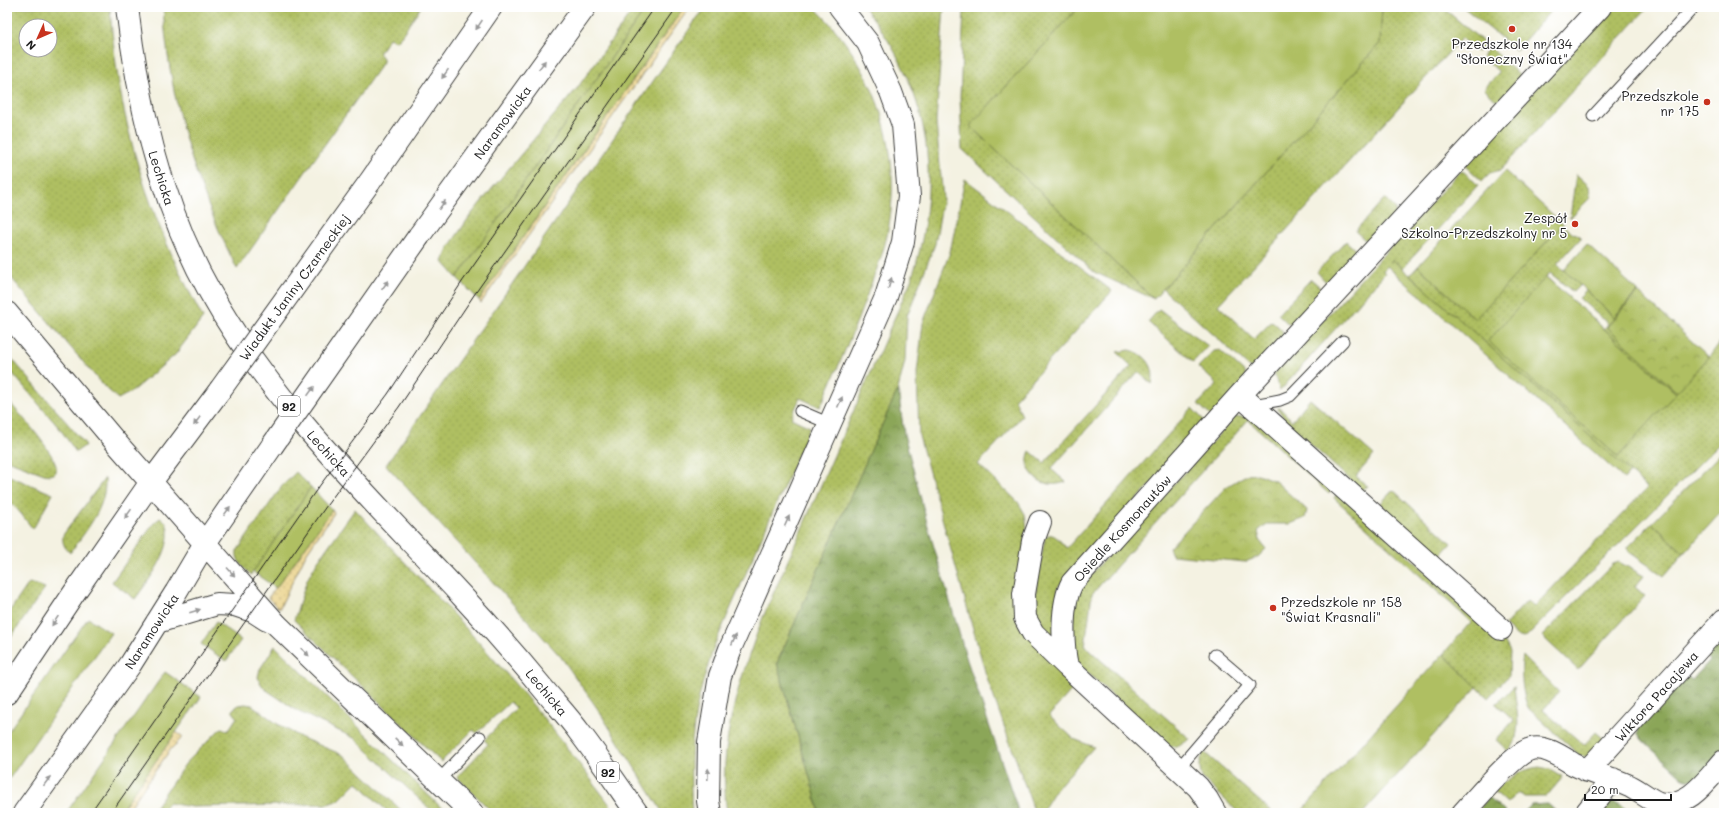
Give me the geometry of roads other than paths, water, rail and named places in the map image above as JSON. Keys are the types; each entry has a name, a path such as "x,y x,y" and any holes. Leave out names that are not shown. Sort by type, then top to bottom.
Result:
{"street":[{"name":"Lechicka","path":"127,7 140,100 152,148 167,197 209,291 243,346 318,442 464,599 525,667 580,732 637,813"},
{"name":"Wiadukt Janiny Czarneckiej","path":"151,482 220,390 369,183 491,7"},
{"name":"Naramowicka","path":"24,813 130,665 204,543 419,236 585,7"},
{"path":"710,813 708,801 709,742 720,676 730,649 886,297 903,242 909,196 903,125 891,92 868,43 840,7"},
{"name":"Osiedle Kosmonautów","path":"1067,666 1064,651 1065,603 1072,583 1247,400 1256,379 1600,7"},
{"path":"7,313 151,482 277,625 472,813"},
{"path":"1247,400 1340,486 1501,629"},
{"path":"7,693 151,482"},
{"path":"1040,522 1033,541 1024,594 1025,618 1033,633 1198,787 1215,813"},
{"path":"157,622 217,604 235,605 253,611 277,625"},
{"name":"Wiktora Pacajewa","path":"1587,771 1724,620"},
{"path":"1463,813 1501,772 1517,758 1531,749 1544,750 1587,771 1613,778 1636,788 1658,803 1678,803 1697,792 1724,761"},
{"path":"1586,813 1613,778"}],"lane":[{"path":"1593,116 1694,7"},
{"path":"1247,400 1280,400 1290,396 1343,341"},
{"path":"800,411 830,424"},
{"path":"1178,769 1250,685 1216,654"},
{"path":"439,780 480,737"}],"tram line":[{"path":"90,813 315,492 388,394 462,282 655,7"},
{"path":"111,813 327,505 399,407 474,295 677,7"}],"place":[{"name":"Przedszkole nr 134 \"Słoneczny Świat\"","path":"1512,29"},
{"name":"Przedszkole nr 175","path":"1707,102"},
{"name":"Zespół Szkolno-Przedszkolny nr 5","path":"1575,224"},
{"name":"Przedszkole nr 158 \"Świat Krasnali\"","path":"1273,608"}]}
